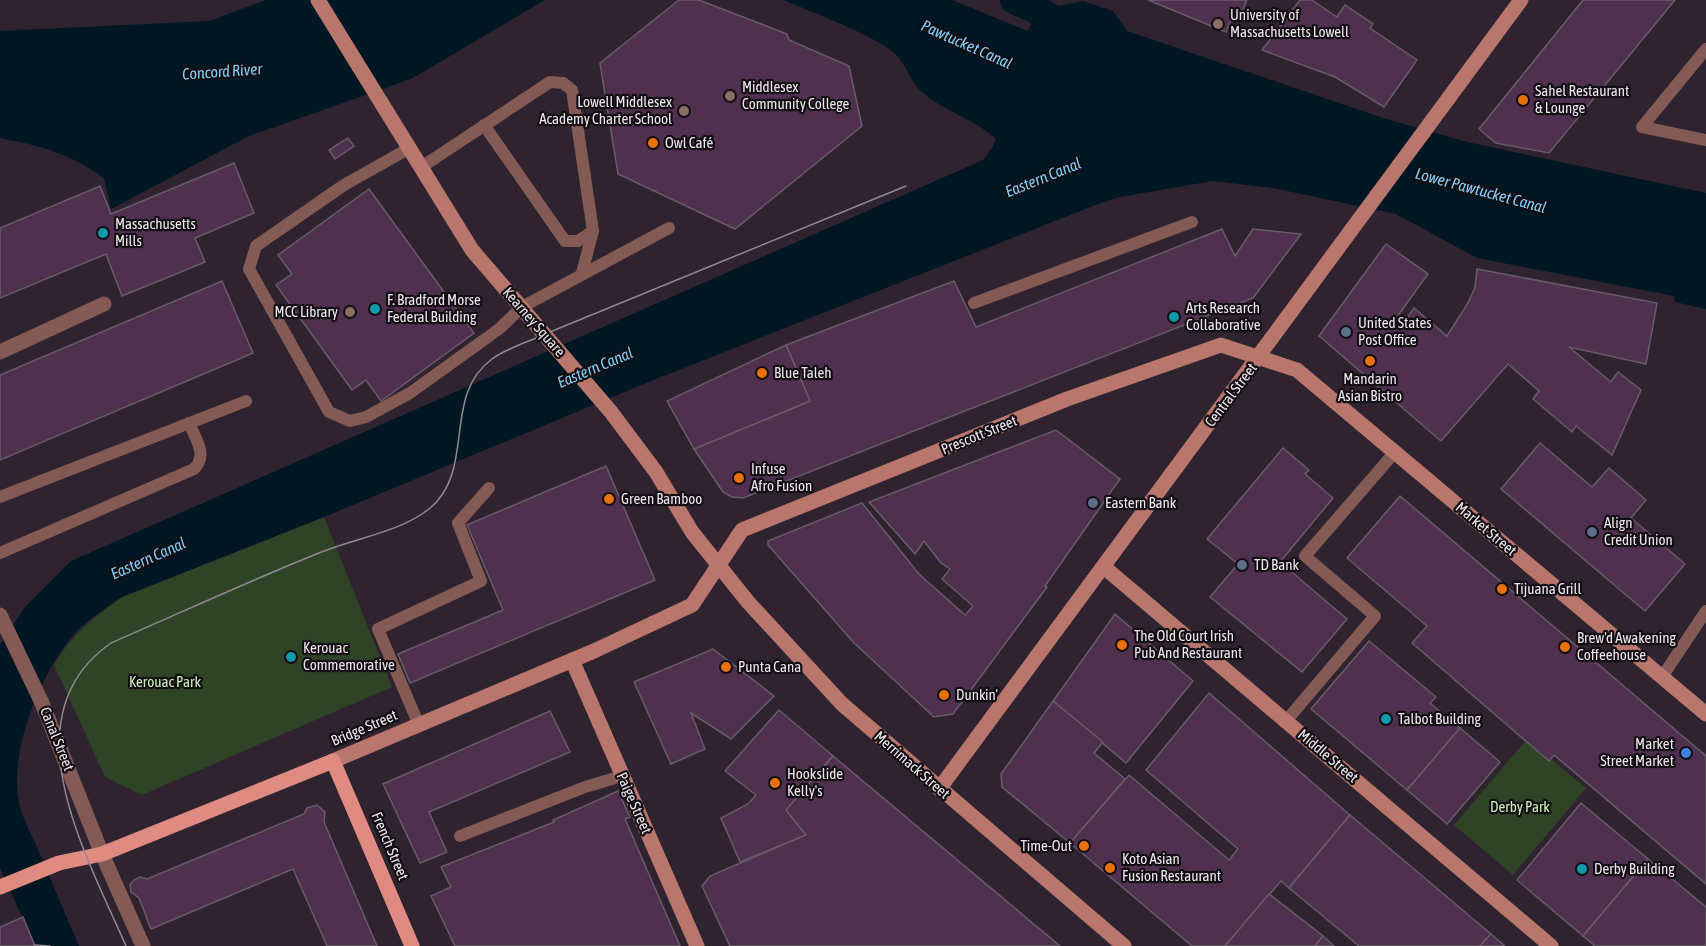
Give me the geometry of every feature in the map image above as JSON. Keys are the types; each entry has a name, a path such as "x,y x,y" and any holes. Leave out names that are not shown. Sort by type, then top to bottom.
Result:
{"main road":[{"name":"Kearney Square","path":"318,0 472,250 611,412 656,472 692,532 718,565"},
{"name":"Central Street","path":"939,789 1521,0"},
{"name":"Prescott Street","path":"718,565 742,530 1067,399 1221,345 1259,358"},
{"name":"Market Street","path":"1259,358 1297,370 1706,714"},
{"name":"Bridge Street","path":"0,887 58,863 102,854 572,660 692,605 718,565"},
{"name":"Merrimack Street","path":"718,565 806,667 842,704 1124,946"},
{"name":"Middle Street","path":"1104,567 1551,946"},
{"name":"Paige Street","path":"572,660 697,946"},
{"name":"French Street","path":"333,760 412,946"}],"street":[{"path":"0,352 104,304"},
{"name":"Canal Street","path":"4,621 41,702 102,854 143,946"}],"lane":[{"path":"1706,49 1702,60 1642,126 1706,140"},
{"path":"420,168 550,82 563,83 572,90 593,231 582,273"},
{"path":"484,125 565,241 578,241 593,231"},
{"path":"408,149 344,184 256,246 249,269 329,412 350,421 366,417 411,393 499,329 522,307 669,228"},
{"path":"974,303 1192,222"},
{"path":"0,497 246,401"},
{"path":"0,553 194,470 200,463 202,455 189,423"},
{"path":"1286,721 1375,616 1305,556 1395,452"},
{"path":"418,725 378,628 481,581 458,523 489,488"},
{"path":"1662,677 1706,611"},
{"path":"460,836 585,787 622,776"}],"green space":[{"name":"Kerouac Park","path":"324,517 392,687 142,795 105,777 54,665 68,644 92,620 122,597"},
{"name":"Derby Park","path":"1527,739 1586,788 1513,875 1454,825"}],"water":[{"name":"Concord River","path":"266,0 545,0 411,79 249,136 111,209 104,178 91,169 67,156 0,138 0,31 209,21"},
{"path":"784,0 952,0 1028,31 1041,0 1059,6 1083,1 1113,11 1127,31 1383,118 1467,142 1706,193 1706,309 1675,302 1674,296 1477,258 1396,214 1273,188 1213,181 1120,197 1098,204 641,385 324,517 122,597 87,622 69,640 57,657 36,697 22,743 17,787 20,807 79,946 35,946 0,868 0,645 25,607 71,561 983,160 996,139 980,127 929,98 914,83 899,58 891,50 846,26"}],"building":[{"name":"Middlesex Community College","path":"679,0 699,0 787,34 789,40 849,66 862,126 735,229 618,174 600,63"},
{"name":"University of Massachusetts Lowell","path":"1148,0 1247,0 1240,16 1234,13 1226,32"},
{"path":"1300,0 1312,0 1337,17 1345,5 1373,24 1370,28 1417,60 1384,107 1335,77 1262,50"},
{"path":"1583,0 1675,0 1549,153 1496,143 1479,129"},
{"path":"348,138 354,146 335,159 329,150"},
{"name":"Massachusetts Mills","path":"234,163 254,213 195,238 205,262 122,296 106,254 0,298 0,228 100,186 111,214"},
{"name":"F. Bradford Morse Federal Building","path":"369,189 474,333 381,401 366,380 352,390 276,285 292,274 278,255"},
{"path":"1222,229 1235,256 1253,229 1301,234 1253,298 743,498 732,497 723,492 694,449 810,401 786,345 954,281 976,327"},
{"path":"1386,244 1428,274 1392,324 1399,329 1414,308 1447,336 1468,303 1475,287 1477,269 1657,303 1646,364 1569,347 1611,382 1618,372 1641,390 1612,455 1576,426 1572,432 1533,399 1539,391 1508,364 1441,441 1319,336"},
{"path":"222,281 253,353 0,460 0,375"},
{"name":"Blue Taleh","path":"786,345 810,401 694,449 667,401"},
{"path":"1056,430 1120,479 1045,586 1047,587 953,714 934,717 854,643 768,545 768,541 862,503 919,574 965,615 973,606 942,579 950,569 941,563 924,541 915,554 869,502"},
{"path":"1540,443 1592,487 1609,468 1646,500 1631,518 1685,564 1645,611 1501,489"},
{"path":"1283,448 1309,470 1305,474 1333,498 1280,562 1347,619 1302,672 1210,597 1238,564 1207,539"},
{"path":"606,466 655,580 410,683 398,654 503,610 467,525"},
{"path":"1400,496 1706,756 1706,884 1554,755 1549,761 1412,643 1427,626 1347,558"},
{"path":"1115,614 1193,681 1126,763 1053,701"},
{"name":"Talbot Building","path":"1369,641 1436,697 1430,703 1460,728 1407,790 1311,709"},
{"path":"713,649 774,696 731,739 691,713 705,749 671,764 634,682"},
{"path":"1209,693 1350,815 1289,888 1281,881 1225,946 1192,946 1070,843 1129,775 1229,860 1238,849 1146,770"},
{"path":"1053,701 1103,742 1094,753 1125,779 1070,843 1002,787 1001,774"},
{"name":"Hookslide Kelly's","path":"779,710 833,756 786,810 806,835 740,862 721,818 748,804 756,795 725,771"},
{"path":"550,711 570,752 429,812 447,852 420,863 383,784"},
{"path":"1460,728 1500,762 1447,824 1407,790"},
{"path":"833,756 1060,946 730,946 702,886 710,876 806,835 786,810"},
{"path":"618,791 630,817 625,819 680,946 455,946 431,896 451,887 441,867 554,822 553,820"},
{"name":"Derby Building","path":"1581,803 1648,859 1583,936 1517,880"},
{"path":"317,805 325,812 324,822 377,946 327,946 293,869 151,929 139,898 131,892 130,885 134,880 140,877 147,879 304,814 307,808"},
{"path":"1350,815 1491,934 1480,946 1359,946 1289,888"},
{"path":"1648,859 1706,907 1706,946 1595,946 1583,936"},
{"path":"1269,894 1323,936 1315,946 1225,946"},
{"path":"23,917 35,946 0,946 0,927"},
{"path":"1491,934 1505,946 1480,946"},
{"path":"1323,936 1334,946 1315,946"}],"waterway":[{"path":"1014,0 1045,14 1063,39"}],"tram line":[{"path":"126,946 92,871 76,830 64,788 59,747 64,708 80,673 111,643 319,553 390,530 429,509 443,493 452,474 467,393 477,374 498,355 906,186"},
{"path":"34,945 50,946"}],"place":[{"name":"University of Massachusetts Lowell","path":"1218,24"},
{"name":"Middlesex Community College","path":"730,96"},
{"name":"Sahel Restaurant & Lounge","path":"1523,100"},
{"name":"Lowell Middlesex Academy Charter School","path":"684,111"},
{"name":"Owl Café","path":"653,143"},
{"name":"Massachusetts Mills","path":"103,233"},
{"name":"F. Bradford Morse Federal Building","path":"375,309"},
{"name":"MCC Library","path":"350,312"},
{"name":"Arts Research Collaborative","path":"1174,317"},
{"name":"United States Post Office","path":"1346,332"},
{"name":"Mandarin Asian Bistro","path":"1370,361"},
{"name":"Blue Taleh","path":"762,373"},
{"name":"Infuse Afro Fusion","path":"739,478"},
{"name":"Green Bamboo","path":"609,499"},
{"name":"Eastern Bank","path":"1093,503"},
{"name":"Align Credit Union","path":"1592,532"},
{"name":"TD Bank","path":"1242,565"},
{"name":"Tijuana Grill","path":"1502,589"},
{"name":"The Old Court Irish Pub And Restaurant","path":"1122,645"},
{"name":"Brew'd Awakening Coffeehouse","path":"1565,647"},
{"name":"Kerouac Commemorative","path":"291,657"},
{"name":"Punta Cana","path":"726,667"},
{"name":"Dunkin'","path":"944,695"},
{"name":"Talbot Building","path":"1386,719"},
{"name":"Market Street Market","path":"1686,753"},
{"name":"Hookslide Kelly's","path":"775,783"},
{"name":"Time-Out","path":"1084,846"},
{"name":"Koto Asian Fusion Restaurant","path":"1110,868"},
{"name":"Derby Building","path":"1582,869"}],"water label":[{"name":"Pawtucket Canal","path":"967,44"},
{"name":"Eastern Canal","path":"1043,177"},
{"name":"Lower Pawtucket Canal","path":"1481,190"},
{"name":"Eastern Canal","path":"595,367"},
{"name":"Eastern Canal","path":"148,558"}]}
